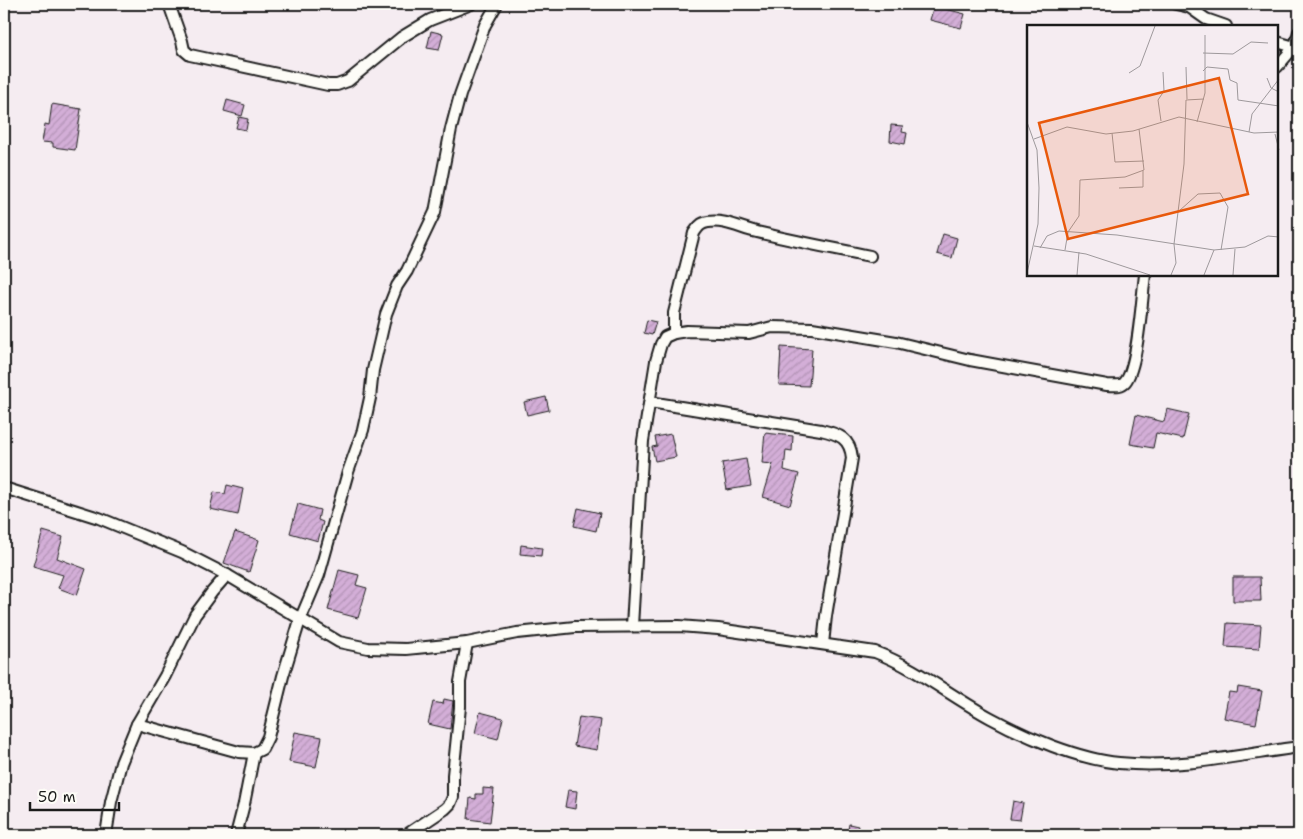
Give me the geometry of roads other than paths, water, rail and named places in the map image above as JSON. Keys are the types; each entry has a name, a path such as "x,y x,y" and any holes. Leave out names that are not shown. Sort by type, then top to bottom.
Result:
{"street":[{"path":"169,4 184,50 190,56 328,85 337,85 348,81 402,37 430,20 471,4"},
{"path":"137,724 239,752 254,753 262,749 268,738 283,676 300,620 319,575 337,510 363,430 370,398 373,370 386,314 397,286 414,257 435,212 451,129 460,95 484,25 497,4"},
{"path":"1176,4 1189,8 1206,19 1223,25"},
{"path":"1278,66 1297,47 1299,32"},
{"path":"1278,42 1297,47"},
{"path":"674,333 674,313 691,242 694,233 705,222 711,221 728,224 754,232 870,256"},
{"path":"632,626 643,441 656,360 661,344 666,337 674,333 702,331 749,333 772,327 812,328 896,342 970,360 1107,385 1119,385 1125,382 1133,364 1145,276"},
{"path":"650,402 834,433 849,444 852,458 823,644"},
{"path":"4,488 99,518 182,552 227,575 339,642 368,648 406,649 467,643 575,627 679,626 718,629 870,651 886,656 991,718 1020,732 1086,757 1118,763 1176,764 1299,747"},
{"path":"106,835 110,802 122,762 137,724 165,676 195,615 227,575"},
{"path":"406,835 445,809 453,797 453,775 460,707 460,682 467,643"},
{"path":"236,835 254,753"}]}
